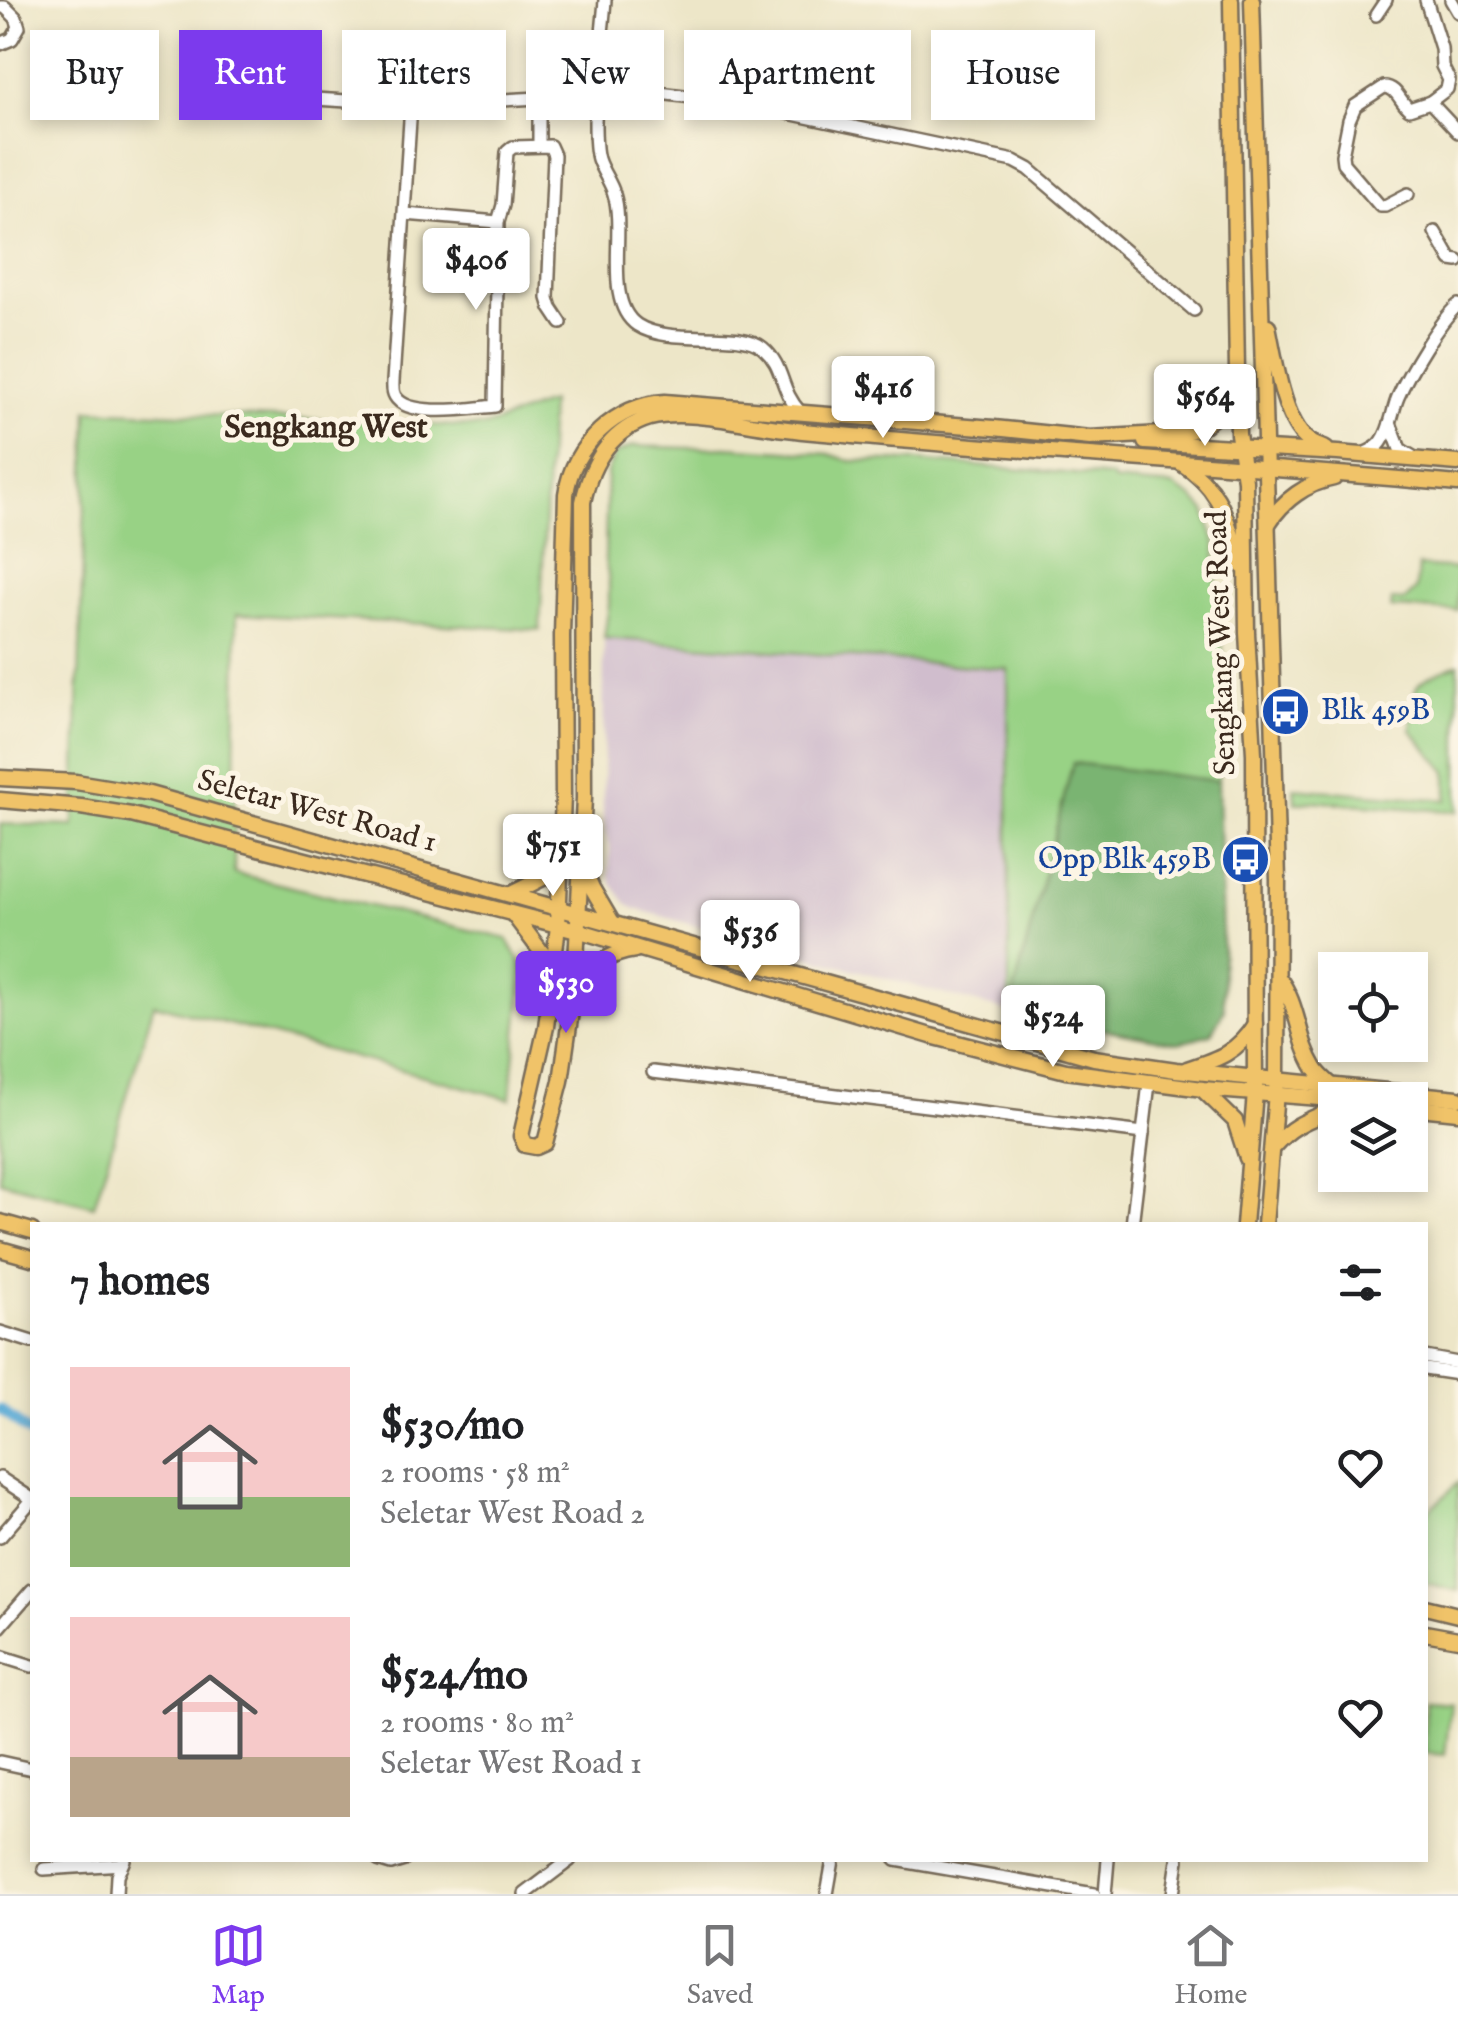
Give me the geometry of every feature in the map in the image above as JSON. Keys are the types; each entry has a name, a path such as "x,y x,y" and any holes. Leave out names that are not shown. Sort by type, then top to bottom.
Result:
{"main road":[{"name":"Sengkang West Road","path":"1231,0 1237,391 1254,754 1255,1086 1244,1222"},
{"name":"Sengkang West Road","path":"1252,0 1276,775 1277,1088 1266,1222"},
{"path":"1261,286 1275,361 1292,419 1311,443 1338,453"},
{"path":"1090,438 1180,433 1200,428 1230,405 1237,391"},
{"path":"1458,464 657,403 632,410 607,424 577,457 567,483 558,926 536,1077 521,1136 525,1144 536,1147 545,1143 562,1080 574,984 584,798 583,502 597,458 626,430 649,418 672,415 794,430 1458,484"},
{"path":"1180,462 1203,478 1216,496 1245,576"},
{"path":"1268,524 1279,506 1310,486 1350,474"},
{"name":"Seletar West Road 1","path":"0,778 76,782 148,794 1094,1058 1182,1070 1255,1086"},
{"name":"Seletar West Road 1","path":"0,800 131,815 577,930 932,1036 1149,1090 1255,1086"},
{"path":"511,894 549,875 560,860"},
{"path":"581,861 612,922"},
{"path":"513,914 543,954 552,984"},
{"path":"574,984 595,965 618,952 641,949"},
{"path":"1278,976 1290,992 1308,1054 1316,1071 1328,1082"},
{"path":"1182,1070 1229,1053 1246,1039 1255,1024"},
{"path":"1255,1086 1318,1095"},
{"path":"1277,1088 1318,1087"},
{"path":"1203,1089 1236,1121 1250,1164"},
{"path":"1428,1095 1458,1098"},
{"path":"1428,1109 1458,1112"},
{"path":"1274,1146 1287,1130 1318,1115"},
{"path":"0,1222 30,1230"},
{"path":"0,1249 30,1257"},
{"path":"1428,1609 1458,1615"},
{"path":"1428,1633 1458,1640"}],"street":[{"path":"603,30 605,0"},
{"path":"1376,14 1386,0"},
{"path":"1408,194 1380,206 1343,162 1342,149 1355,106 1384,87 1395,91 1409,109 1430,102 1447,89 1441,48 1426,0"},
{"path":"1450,0 1458,12"},
{"path":"0,7 5,7 19,26 12,39 0,44"},
{"path":"664,94 716,100 1014,161 1029,169 1194,310"},
{"path":"1430,102 1458,132"},
{"path":"410,120 393,392 397,400 413,408 495,406 498,222 504,205 507,152 513,146 550,146 554,155 548,298 561,323"},
{"path":"538,120 539,145"},
{"path":"595,120 597,156 617,208 618,286 626,315 649,330 665,334 756,342 776,361 786,393 800,412"},
{"path":"404,214 498,222"},
{"path":"1435,232 1451,260 1458,261"},
{"path":"1359,455 1383,441 1397,398 1458,306"},
{"path":"780,377 778,421 794,430"},
{"path":"1390,423 1400,450 1422,460"},
{"path":"653,1072 1143,1133"},
{"path":"1132,1222 1149,1090"},
{"path":"0,1332 30,1341"},
{"path":"1428,1358 1458,1363"},
{"path":"1428,1369 1458,1374"},
{"path":"0,1478 30,1499"},
{"path":"0,1537 30,1502"},
{"path":"0,1627 30,1592"},
{"path":"0,1656 30,1665"},
{"path":"0,1762 30,1770"},
{"path":"44,1869 123,1862 116,1894"},
{"path":"525,1894 567,1862"},
{"path":"827,1894 833,1862"},
{"path":"908,1862 1094,1894"},
{"path":"1106,1894 1108,1862"},
{"path":"1173,1894 1178,1862"}],"shaded area":[{"path":"604,638 1008,669 1009,1012 628,905 609,876 610,846 603,815"}],"green space":[{"path":"550,402 540,630 237,614 234,873 507,939 524,968 510,1099 154,1004 94,1206 0,1181 0,824 74,826 88,410 485,427"},
{"path":"633,446 727,447 829,454 850,461 918,461 1112,477 1113,481 1173,486 1205,511 1216,544 1216,606 1225,665 1218,781 1073,763 1009,1012 1008,669 604,638 609,605 605,561 607,472 615,454"},
{"path":"1418,566 1458,569 1458,611 1391,608 1392,600 1404,601 1416,590"},
{"path":"1458,664 1458,812 1295,803 1294,788 1447,800 1447,772 1411,730 1412,713 1418,685"},
{"path":"1073,763 1218,781 1224,1010 1211,1034 1178,1043 1009,1012"},
{"path":"1458,1483 1458,1591 1428,1584 1428,1511"},
{"path":"1428,1701 1451,1703 1445,1755 1428,1753"}],"waterway":[{"path":"0,1409 30,1433"}],"place":[{"name":"Blk 459B","path":"1286,711"},
{"name":"Opp Blk 459B","path":"1246,860"}],"district":[{"name":"Sengkang West","path":"326,428"}]}
